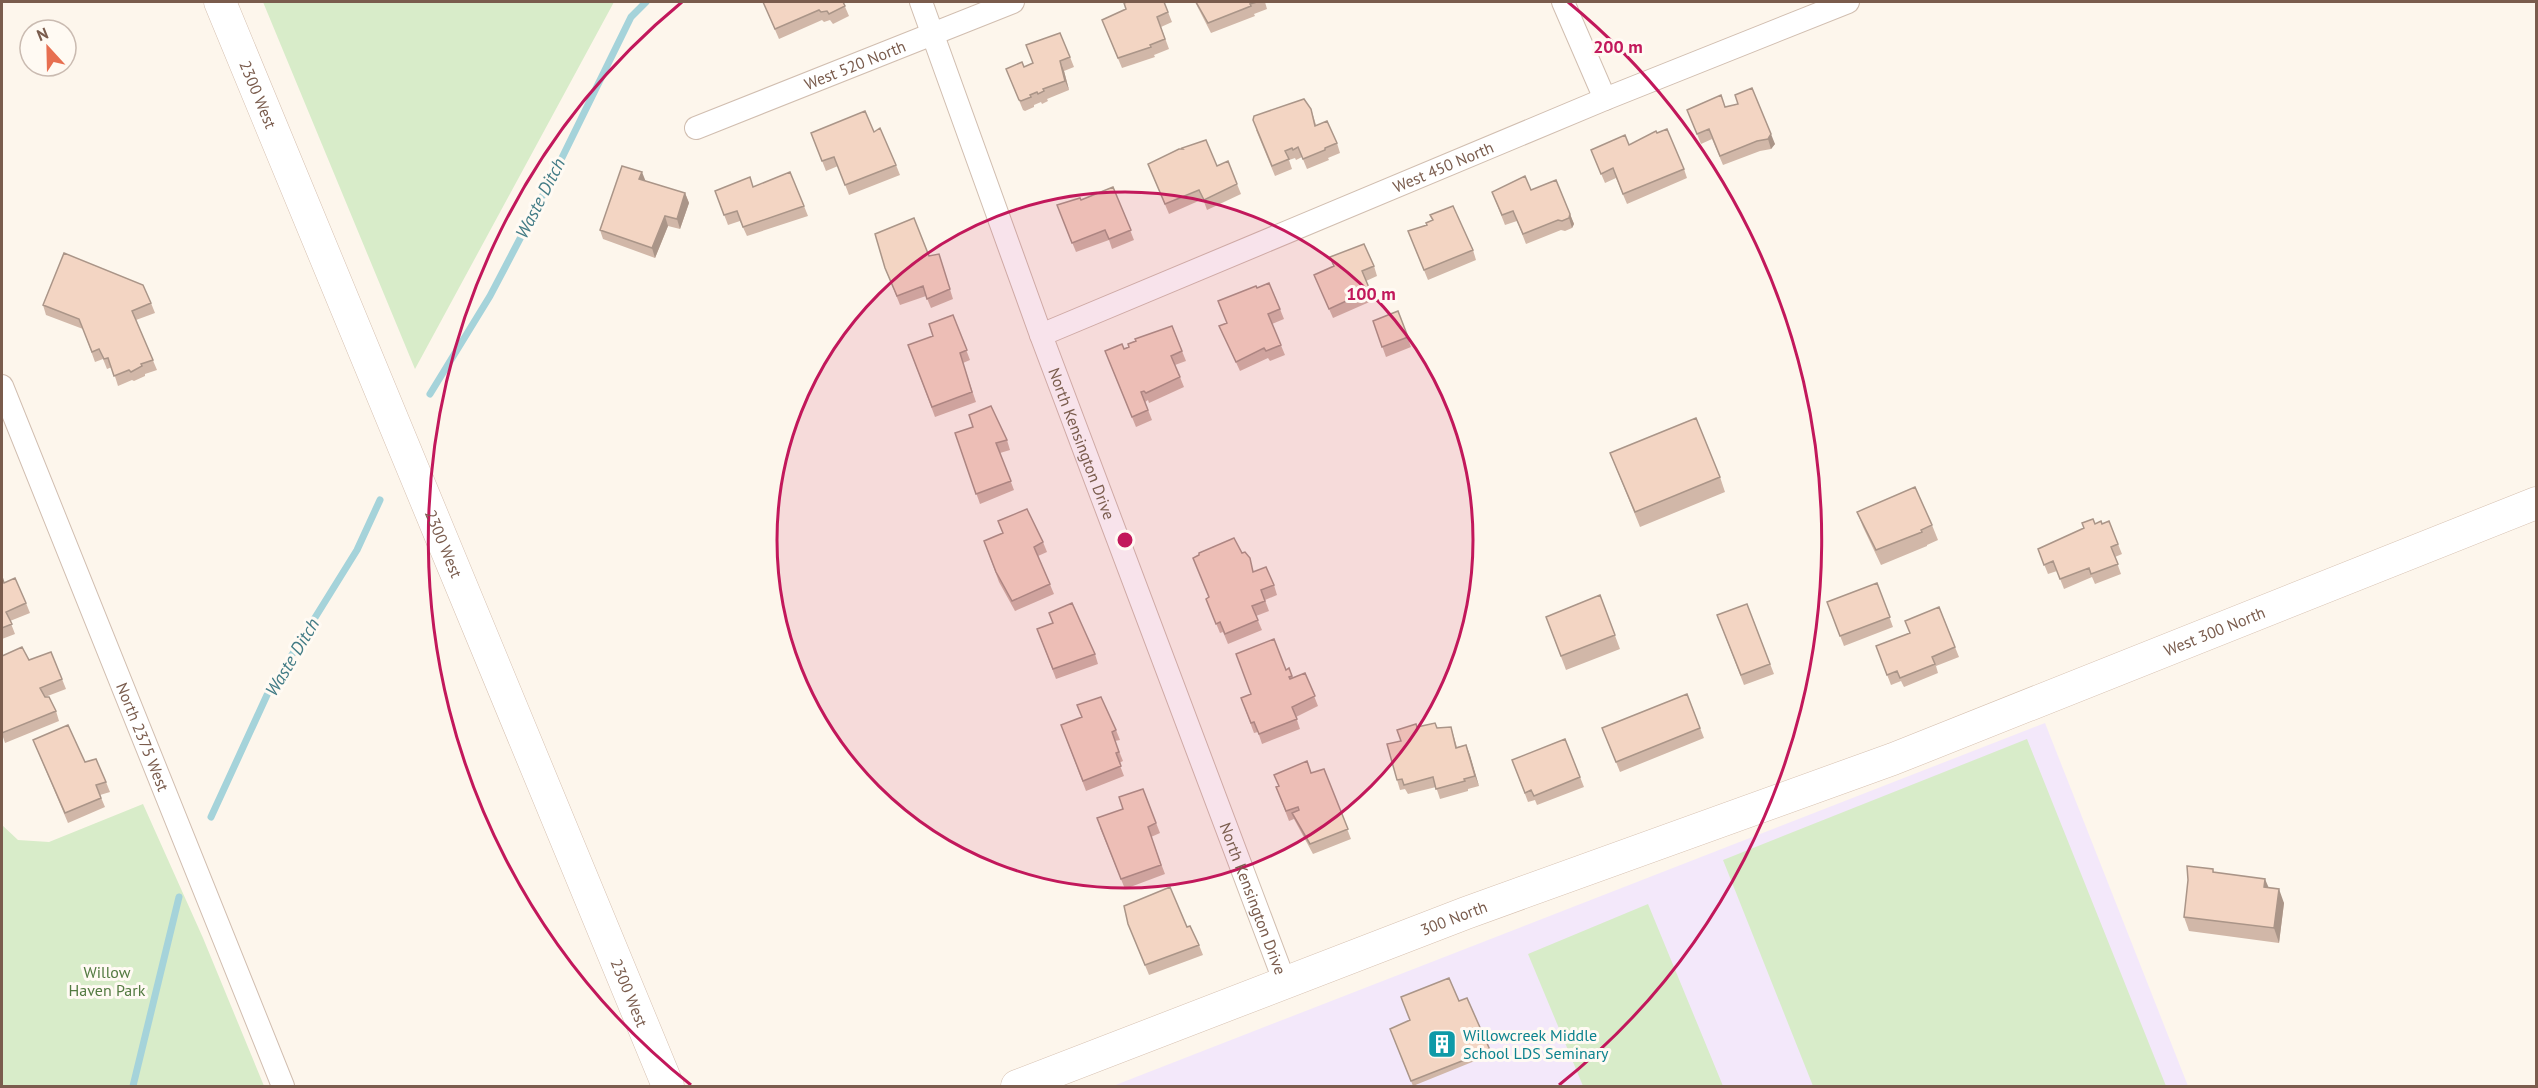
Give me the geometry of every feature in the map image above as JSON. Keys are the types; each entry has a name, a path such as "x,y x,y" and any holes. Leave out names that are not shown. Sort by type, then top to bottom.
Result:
{"street":[{"name":"2300 West","path":"220,2 668,1086"},
{"name":"North Kensington Drive","path":"921,2 1041,335 1285,983"},
{"name":"West 520 North","path":"696,128 1013,2"},
{"path":"1563,2 1605,99"},
{"name":"West 450 North","path":"1041,335 1605,99 1848,2"},
{"name":"North 2375 West","path":"2,386 283,1086"},
{"name":"West 300 North","path":"1893,759 2536,502"},
{"name":"300 North","path":"1017,1086 1466,913 1893,759"}],"shaded area":[{"path":"2045,723 2188,1086 1113,1086"}],"green space":[{"path":"263,2 614,2 415,369"},
{"path":"2027,739 2166,1086 1813,1086 1723,860"},
{"name":"Willow Haven Park","path":"143,804 203,938 264,1086 2,1086 2,825 18,840 49,842"},
{"path":"1648,904 1723,1086 1583,1086 1528,954"}],"building":[{"path":"763,2 843,2 845,6 829,14 827,11 819,10 775,29"},
{"path":"1164,2 1168,12 1157,17 1165,39 1150,45 1151,47 1118,58 1102,20 1126,9 1124,3"},
{"path":"1196,2 1257,2 1208,23"},
{"path":"1060,33 1070,57 1060,61 1065,81 1043,89 1044,91 1038,94 1037,92 1030,95 1031,97 1019,100 1006,69 1022,62 1024,67 1033,63 1026,45"},
{"path":"1752,88 1771,134 1768,139 1720,156 1709,129 1697,134 1687,110 1721,95 1725,107 1738,104 1735,95"},
{"path":"1304,99 1311,109 1315,126 1327,121 1337,143 1303,159 1298,147 1293,150 1292,148 1285,151 1289,159 1272,166 1253,120 1254,116"},
{"path":"865,111 874,132 880,128 896,165 845,185 834,157 822,161 811,133"},
{"path":"1667,129 1684,169 1623,194 1613,168 1601,174 1591,150 1625,135 1629,145 1656,131 1657,133"},
{"path":"1206,140 1217,166 1228,161 1237,184 1204,200 1199,190 1165,204 1148,164 1179,149"},
{"path":"622,166 642,172 639,179 685,193 677,219 665,216 652,248 600,230"},
{"path":"790,172 804,206 743,227 737,211 724,215 715,191 750,177 753,187"},
{"path":"1525,176 1531,190 1556,180 1570,214 1569,218 1523,234 1513,211 1502,215 1492,192"},
{"path":"1113,187 1131,230 1109,239 1105,230 1072,243 1057,205 1080,198 1081,200"},
{"path":"1453,206 1473,250 1424,270 1408,231 1427,225 1426,223 1433,220 1430,215"},
{"path":"914,218 929,256 939,254 950,289 927,299 923,286 897,296 885,268 875,234"},
{"path":"1364,244 1374,266 1362,271 1370,290 1329,309 1314,275 1334,266 1330,257"},
{"path":"64,253 143,285 151,303 132,311 153,360 141,364 142,366 131,372 129,370 114,376 108,358 104,359 99,349 92,352 79,319 43,305"},
{"path":"1269,283 1280,309 1268,314 1281,345 1266,351 1264,348 1236,362 1219,326 1227,323 1218,301"},
{"path":"1398,311 1408,337 1382,347 1373,321"},
{"path":"953,315 967,350 960,353 972,392 932,407 908,345 933,336 929,324"},
{"path":"1172,326 1182,351 1171,356 1180,377 1146,393 1141,392 1148,410 1132,417 1105,351 1122,344 1124,349 1129,347 1128,344 1136,341 1135,339"},
{"path":"991,406 1007,440 996,443 1011,481 976,494 955,433 973,427 969,415"},
{"path":"1696,418 1720,477 1635,512 1610,453"},
{"path":"1915,487 1932,525 1921,530 1922,532 1876,550 1857,512"},
{"path":"1027,509 1043,542 1034,547 1050,584 1012,601 996,572 984,541 1003,533 998,521"},
{"path":"2093,519 2095,524 2109,521 2118,544 2111,547 2118,564 2091,574 2089,568 2060,579 2053,561 2044,565 2038,549 2084,528 2082,523"},
{"path":"1234,538 1242,553 1245,552 1250,558 1253,572 1266,567 1274,585 1261,590 1265,601 1252,606 1258,620 1225,634 1220,622 1216,624 1206,599 1209,597 1193,558 1199,553"},
{"path":"2,577 4,583 15,578 26,603 6,612 12,624 2,628"},
{"path":"1877,583 1890,617 1840,636 1827,602"},
{"path":"1600,595 1615,635 1561,656 1546,617"},
{"path":"1072,603 1095,654 1053,669 1037,629 1053,623 1049,613"},
{"path":"1747,604 1770,664 1741,675 1717,615"},
{"path":"1939,607 1955,647 1932,657 1935,664 1900,678 1897,671 1887,675 1876,646 1910,633 1905,621"},
{"path":"1274,639 1286,670 1289,668 1292,676 1289,677 1290,679 1305,673 1315,696 1292,707 1297,719 1259,734 1254,722 1251,723 1241,698 1251,694 1236,654"},
{"path":"22,647 29,660 51,652 62,679 40,688 45,697 49,697 56,711 2,733 2,656"},
{"path":"1687,694 1700,728 1616,762 1602,728"},
{"path":"1101,697 1116,730 1112,732 1121,766 1083,781 1061,725 1082,717 1077,705"},
{"path":"1435,723 1437,728 1451,727 1456,748 1466,745 1475,776 1436,789 1433,777 1404,785 1402,779 1397,780 1387,744 1401,741 1397,730 1416,724 1417,727"},
{"path":"68,725 85,762 96,759 106,782 96,785 101,798 65,813 33,740"},
{"path":"1565,739 1580,777 1534,796 1531,790 1525,793 1512,760"},
{"path":"1307,761 1311,773 1324,769 1348,829 1310,844 1292,813 1299,810 1298,807 1286,811 1276,787 1279,786 1274,775"},
{"path":"1143,789 1156,823 1148,827 1161,865 1121,879 1097,818 1123,809 1119,797"},
{"path":"2187,866 2265,879 2264,887 2279,889 2274,928 2184,917 2188,880"},
{"path":"1170,887 1187,927 1190,926 1199,945 1145,965 1128,924 1124,906"},
{"name":"Willowcreek Middle School LDS Seminary","path":"1449,978 1459,1001 1467,998 1490,1050 1411,1081 1390,1029 1410,1020 1401,997"}],"waterway":[{"name":"Waste Ditch","path":"430,394 490,296 555,172 631,17 646,2"},
{"name":"Waste Ditch","path":"211,817 267,695 357,550 380,500"},
{"name":"Waste Ditch","path":"133,1086 179,897"}],"place":[{"name":"Willowcreek Middle School LDS Seminary","path":"1442,1044"}]}
